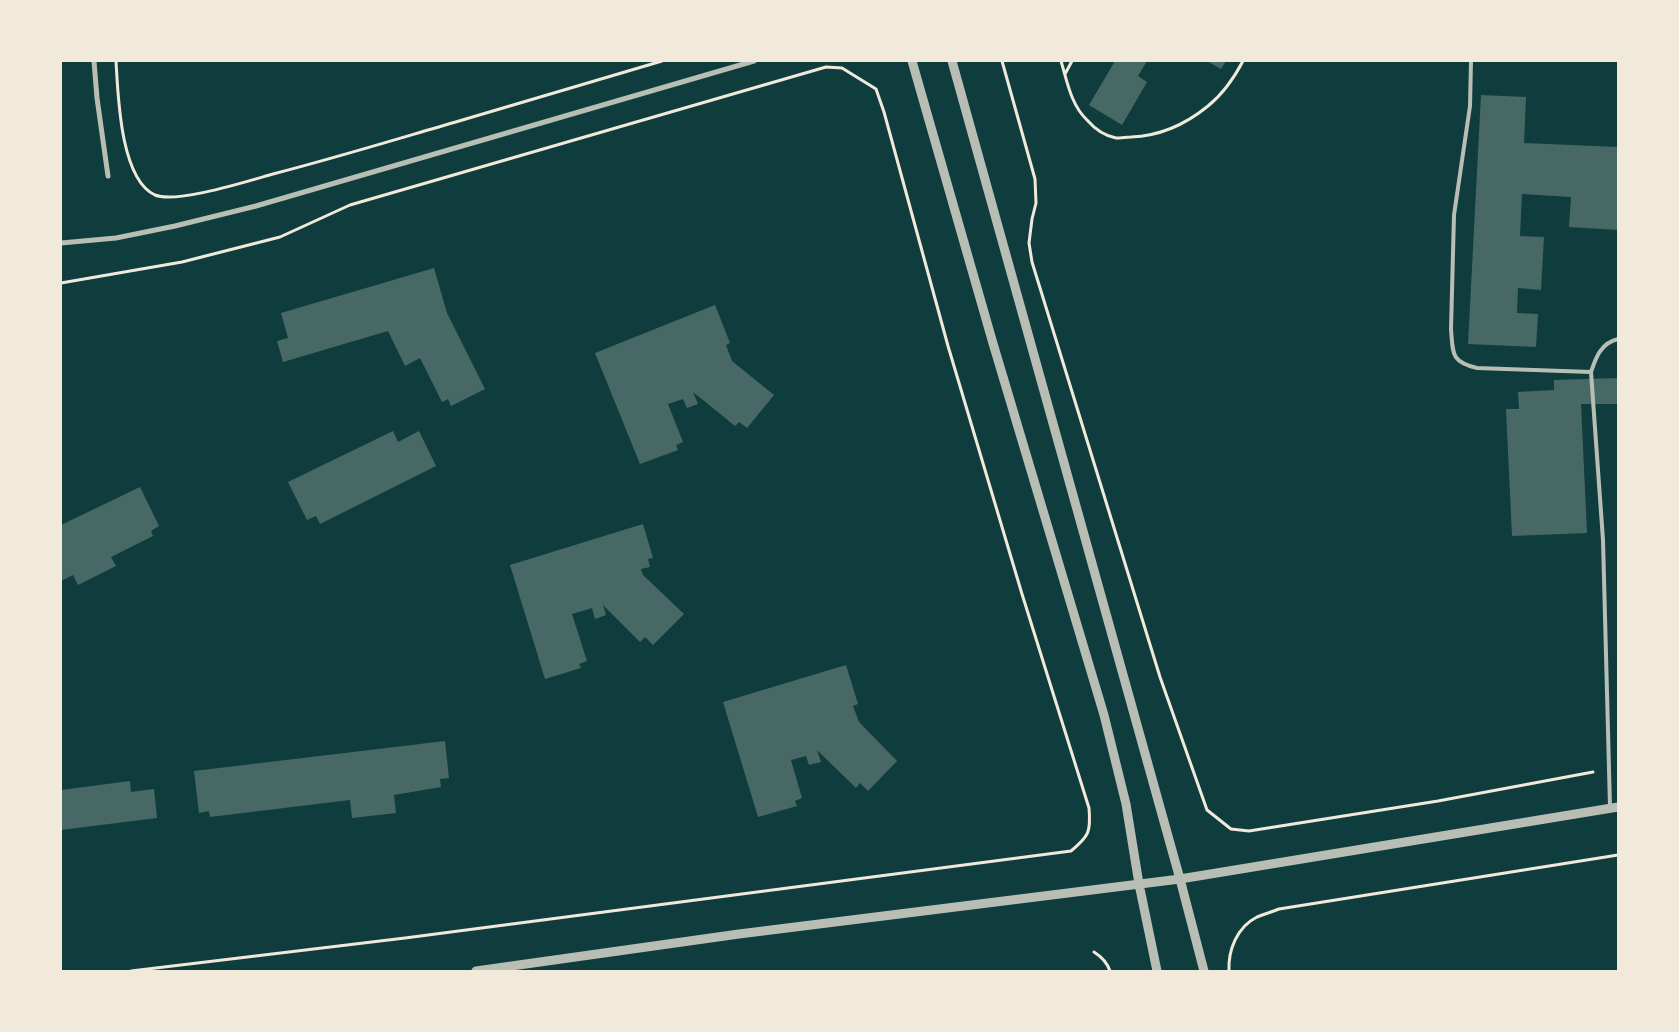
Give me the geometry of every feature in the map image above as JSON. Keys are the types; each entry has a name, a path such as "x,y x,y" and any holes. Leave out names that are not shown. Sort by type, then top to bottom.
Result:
{"street":[{"path":"94,61 108,176"},
{"path":"61,243 116,238 256,206 754,61"},
{"path":"912,61 992,340 1104,716 1126,804 1139,884 1158,971"},
{"path":"952,61 1204,971"},
{"path":"476,971 739,934 1180,879 1614,808"}],"lane":[{"path":"1471,61 1470,106 1454,215 1451,329 1452,347 1455,356 1463,364 1478,368 1591,372"},
{"path":"1614,808 1609,768 1603,540 1591,372 1596,355 1604,345 1618,339"}],"path":[{"path":"116,61 120,116 133,172 142,185 154,194 168,197 224,187 332,158 662,61"},
{"path":"1002,61 1035,179 1036,203 1029,243 1032,262 1160,677 1207,810 1231,829 1249,831 1438,801 1609,768"},
{"path":"1061,61 1074,102 1085,119 1100,131 1115,138 1142,137 1162,133 1184,123 1209,106 1232,81 1244,61"},
{"path":"1065,74 1072,61"},
{"path":"61,283 182,262 280,237 359,203 826,67 842,68 876,89 884,112 951,355 1086,800 1091,825 1085,840 1071,851 405,938 132,971"},
{"path":"1229,971 1228,961 1242,928 1256,917 1279,910 1618,855"},
{"path":"1094,952 1102,957 1110,971"}],"building":[{"path":"1115,61 1147,61 1138,76 1147,82 1122,125 1089,105"},
{"path":"1207,61 1226,61 1221,69"},
{"path":"1481,95 1526,97 1524,143 1618,147 1618,230 1569,227 1571,197 1522,194 1520,236 1544,237 1541,290 1518,288 1517,313 1538,314 1536,347 1468,344"},
{"path":"434,268 447,313 485,389 451,406 448,399 442,402 420,358 405,366 388,331 283,362 277,341 288,338 281,313"},
{"path":"715,305 730,343 726,345 732,361 774,395 747,428 739,422 735,426 693,392 698,404 687,408 683,399 668,404 683,442 676,445 678,450 640,464 595,353"},
{"path":"1618,378 1618,404 1581,404 1587,533 1512,536 1506,409 1519,409 1518,392 1554,390 1554,380"},
{"path":"393,431 398,442 419,431 436,466 320,524 316,516 307,520 288,482"},
{"path":"140,487 159,526 151,531 153,536 111,557 116,566 78,585 73,575 61,581 61,525"},
{"path":"643,524 653,558 648,559 650,567 641,569 643,575 684,614 653,645 645,637 640,642 603,605 606,615 595,619 592,608 572,614 587,661 579,664 581,668 545,679 510,565"},
{"path":"846,665 858,704 853,706 859,722 897,761 868,791 860,783 856,788 817,750 821,762 809,765 806,756 791,760 802,798 795,801 797,806 758,817 723,702"},
{"path":"445,741 449,778 440,779 441,787 394,795 396,813 352,818 350,800 210,817 209,811 199,813 194,771"},
{"path":"130,781 131,792 154,789 157,818 61,830 61,790"}]}
